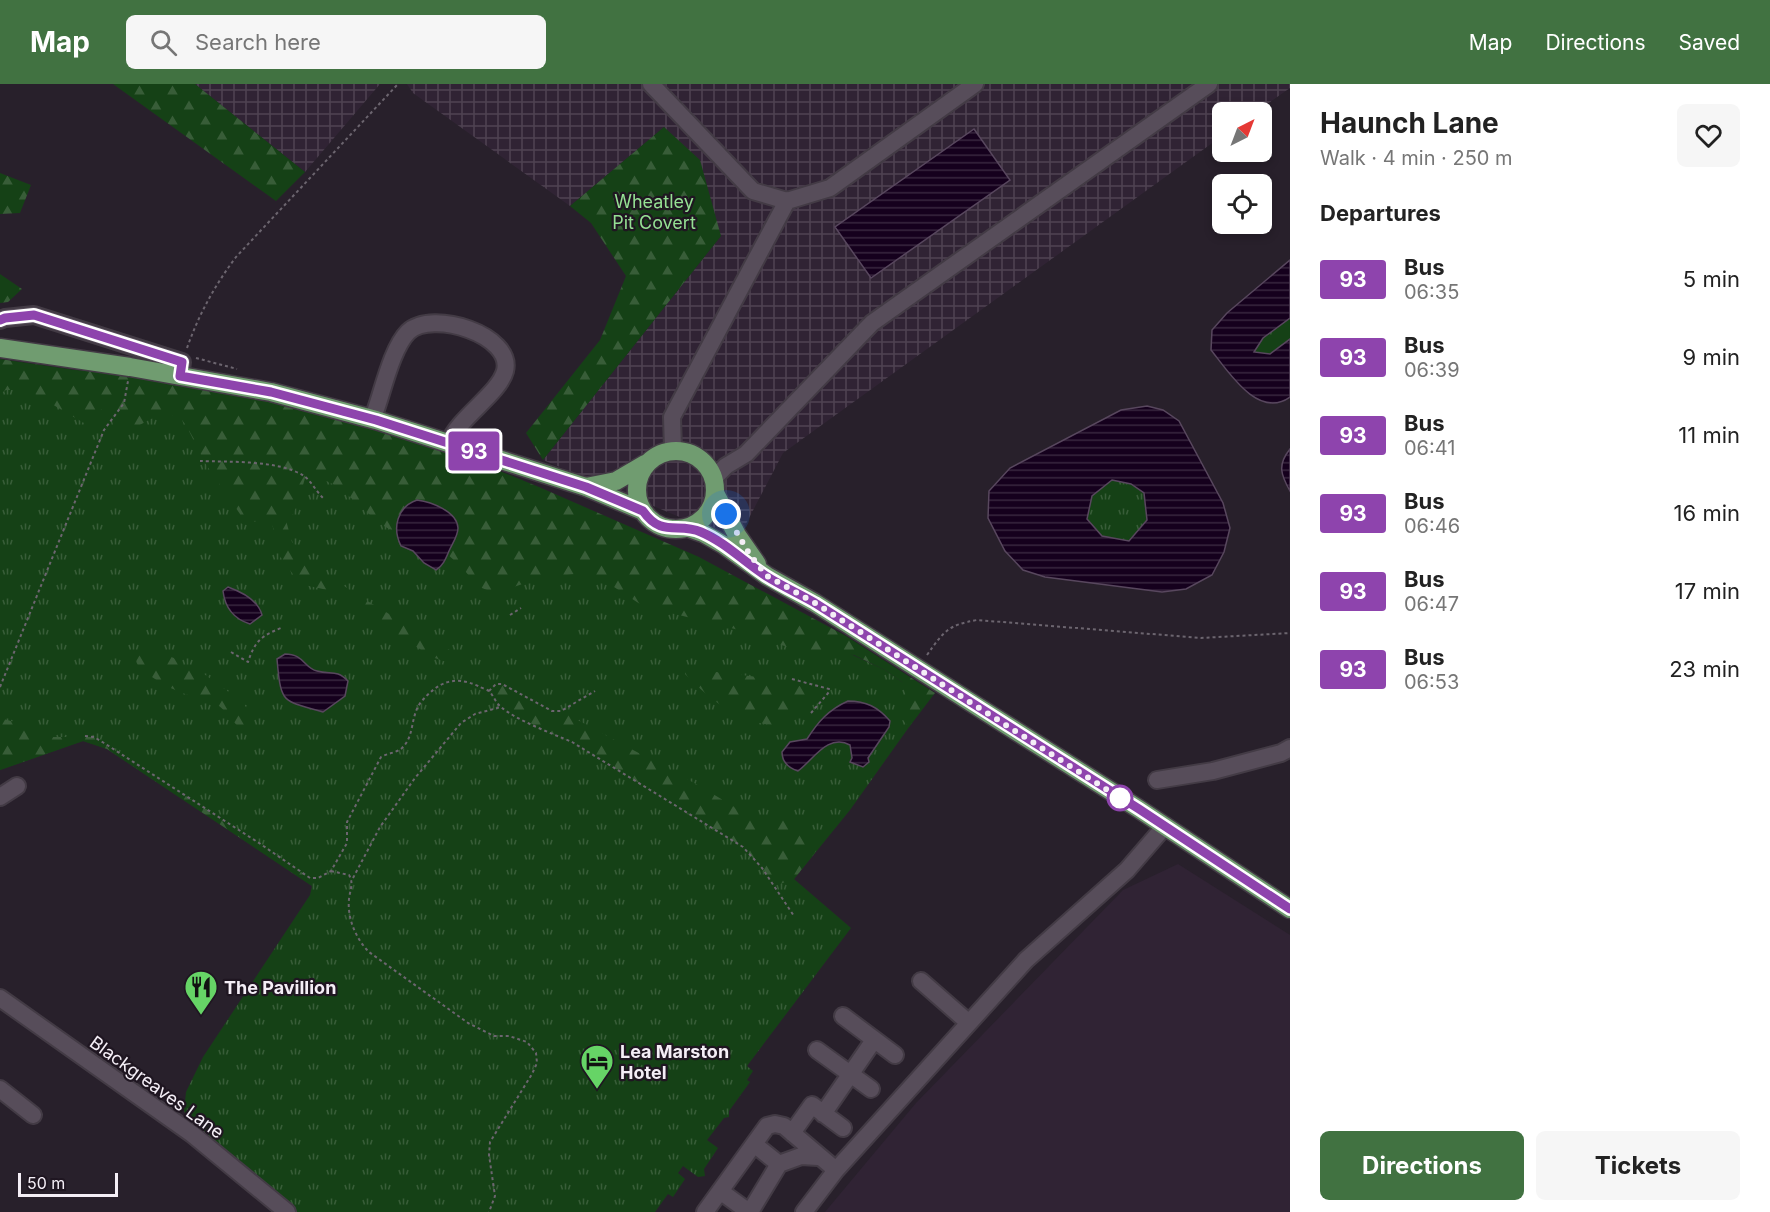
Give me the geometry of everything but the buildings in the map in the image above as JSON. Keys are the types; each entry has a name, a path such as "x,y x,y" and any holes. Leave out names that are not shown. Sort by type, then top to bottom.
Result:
{"main road":[{"path":"0,348 130,367 181,369 376,420 586,487 643,511"},
{"path":"586,487 616,482 658,454 673,450 686,451 698,457 708,466 737,534 767,576"},
{"path":"646,463 639,476 636,490 639,505 648,517 660,526 674,529 689,528 724,545 767,576 815,603 1165,826 1290,909"},
{"path":"689,528 702,519 711,507 715,486"}],"street":[{"path":"651,84 753,191 787,201 830,188 975,84"},
{"path":"715,486 726,466 746,454 872,323 1209,84"},
{"path":"673,450 672,417 787,201"},
{"path":"0,320 34,315 181,369"},
{"path":"376,420 375,412 403,338 416,327 432,322 459,326 474,331 494,345 505,360 505,368 501,379 458,428 449,443"},
{"path":"1157,780 1213,771 1281,753 1290,748"},
{"path":"0,797 17,786"},
{"path":"804,1212 836,1170 1026,960 1127,870 1165,826"},
{"path":"921,981 969,1023"},
{"name":"Blackgreaves Lane","path":"0,998 192,1134 287,1212"},
{"path":"843,1016 895,1055"},
{"path":"823,1113 874,1040"},
{"path":"816,1050 871,1089"},
{"path":"0,1089 33,1115"},
{"path":"792,1133 812,1105 843,1128"},
{"path":"705,1212 767,1126 775,1124 784,1126 836,1170"},
{"path":"754,1144 779,1164"},
{"path":"720,1191 749,1212 779,1164 801,1156 818,1157"}],"path":[{"path":"181,369 203,308 219,279 236,257 398,84"},
{"path":"0,687 104,430 124,403 130,367"},
{"path":"200,461 232,460 286,468 304,476 322,498"},
{"path":"510,615 521,608"},
{"path":"916,669 940,637 956,624 977,620 1201,638 1290,633"},
{"path":"231,652 248,662 255,643 268,633 281,628"},
{"path":"792,679 828,689 830,692 811,713"},
{"path":"85,736 94,737 104,743 310,878 318,878 331,871 347,843 347,822 381,757 404,746 412,729 415,711 441,684 464,680 489,691 501,707 572,742 743,847 762,868 794,916"},
{"path":"489,691 496,684 502,684 552,711 561,711 595,691"},
{"path":"489,1212 495,1196 489,1155 490,1142 532,1074 537,1063 536,1053 527,1042 509,1036 494,1036 468,1023 369,952 361,944 349,911 352,879 380,827 415,778 461,723 475,714 501,707"},
{"path":"331,871 349,875 352,879"}],"shaded area":[{"path":"195,84 380,84 305,172"},
{"path":"407,84 1290,84 1290,88 1270,102 1212,102 1212,143 783,453 737,541 543,460 721,236 664,127 570,206 413,93"},
{"path":"974,129 1010,180 871,278 835,227"},
{"path":"1290,260 1290,318 1263,338 1254,352 1270,354 1290,339 1290,397 1278,402 1267,402 1255,398 1245,390 1211,350 1212,330 1227,313"},
{"path":"1147,406 1163,410 1179,421 1223,503 1230,528 1224,552 1212,575 1186,589 1162,592 1045,577 1023,570 1005,551 988,518 989,491 1010,468 1121,410","holes":["1112,480 1131,484 1144,493 1147,520 1129,541 1102,536 1087,519 1092,496"]},
{"path":"1290,449 1290,491 1284,480 1282,465"},
{"path":"417,500 442,508 457,522 456,537 444,562 436,570 424,563 413,551 401,546 398,539 398,519 410,503"},
{"path":"228,587 253,601 262,615 250,624 235,616 228,608 224,597 223,591"},
{"path":"285,654 296,656 313,669 344,677 348,681 345,696 323,712 291,702 283,693 278,674 277,659"},
{"path":"848,701 871,706 890,721 889,727 868,758 869,762 863,767 850,762 852,758 850,745 835,742 821,749 798,771 787,764 782,752 790,742 807,739 824,717"},
{"path":"1178,864 1290,935 1290,1212 825,1212 916,1103 1123,890"}],"green space":[{"path":"113,84 195,84 305,172 276,201"},
{"name":"Wheatley Pit Covert","path":"664,127 700,160 721,236 543,460 526,433 600,340 626,276 591,223 570,206"},
{"path":"0,173 31,185 20,213 0,214"},
{"path":"0,274 22,289 8,302 0,303"},
{"path":"1290,318 1290,339 1270,354 1254,353 1263,338"},
{"path":"0,359 75,370 136,374 275,402 458,454 699,557 846,636 935,693 909,727 898,714 904,705 906,693 902,682 885,670 854,655 792,648 743,631 643,606 614,587 575,574 559,576 546,581 531,581 492,592 477,586 462,567 447,554 455,538 397,519 396,532 385,527 330,482 318,478 305,478 292,516 285,517 292,542 311,564 359,596 453,652 449,663 432,657 332,591 300,584 279,555 278,538 269,519 242,524 240,514 205,463 180,417 162,413 136,427 114,432 111,411 107,405 84,423 28,390 6,390 0,394"},
{"path":"0,373 174,391 754,609 885,670 902,682 924,706 850,810 794,879 851,928 747,1066 753,1071 747,1080 750,1082 729,1111 729,1117 724,1118 707,1140 718,1148 704,1169 705,1176 698,1177 683,1166 678,1173 685,1179 673,1197 668,1194 655,1212 295,1212 193,1128 184,1111 186,1092 203,1057 310,895 312,886 107,749 83,741 0,770"},
{"path":"1112,480 1131,484 1143,493 1147,520 1129,541 1102,536 1087,519 1092,496"},
{"path":"142,647 174,658 186,667 204,674 241,701 250,712 248,726 243,731 213,702 177,691 144,671 136,660 136,651"},
{"path":"689,667 758,677 785,686 803,686 812,690 810,702 786,715 777,725 751,721 727,709 705,693 685,674"},
{"path":"496,684 502,684 552,711 561,711 696,784 733,806 747,818 763,819 782,811 796,820 817,850 794,879 774,886 762,868 743,847 572,742 545,731 501,707 489,691"},
{"path":"0,718 29,726 46,737 94,737 259,843 310,878 312,886 107,749 83,741 0,770"}],"bus line":[{"name":"93","path":"0,320 34,315 182,362 180,376 271,392 376,420 586,487 643,511 660,526 674,529 689,528 703,533 767,576 815,603 1139,809 1290,909"}],"place":[{"name":"The Pavillion","path":"201,1016"},
{"name":"Lea Marston Hotel","path":"597,1090"}],"route":[{"path":"726,514 750,555 767,576 815,603 1120,798"}]}
